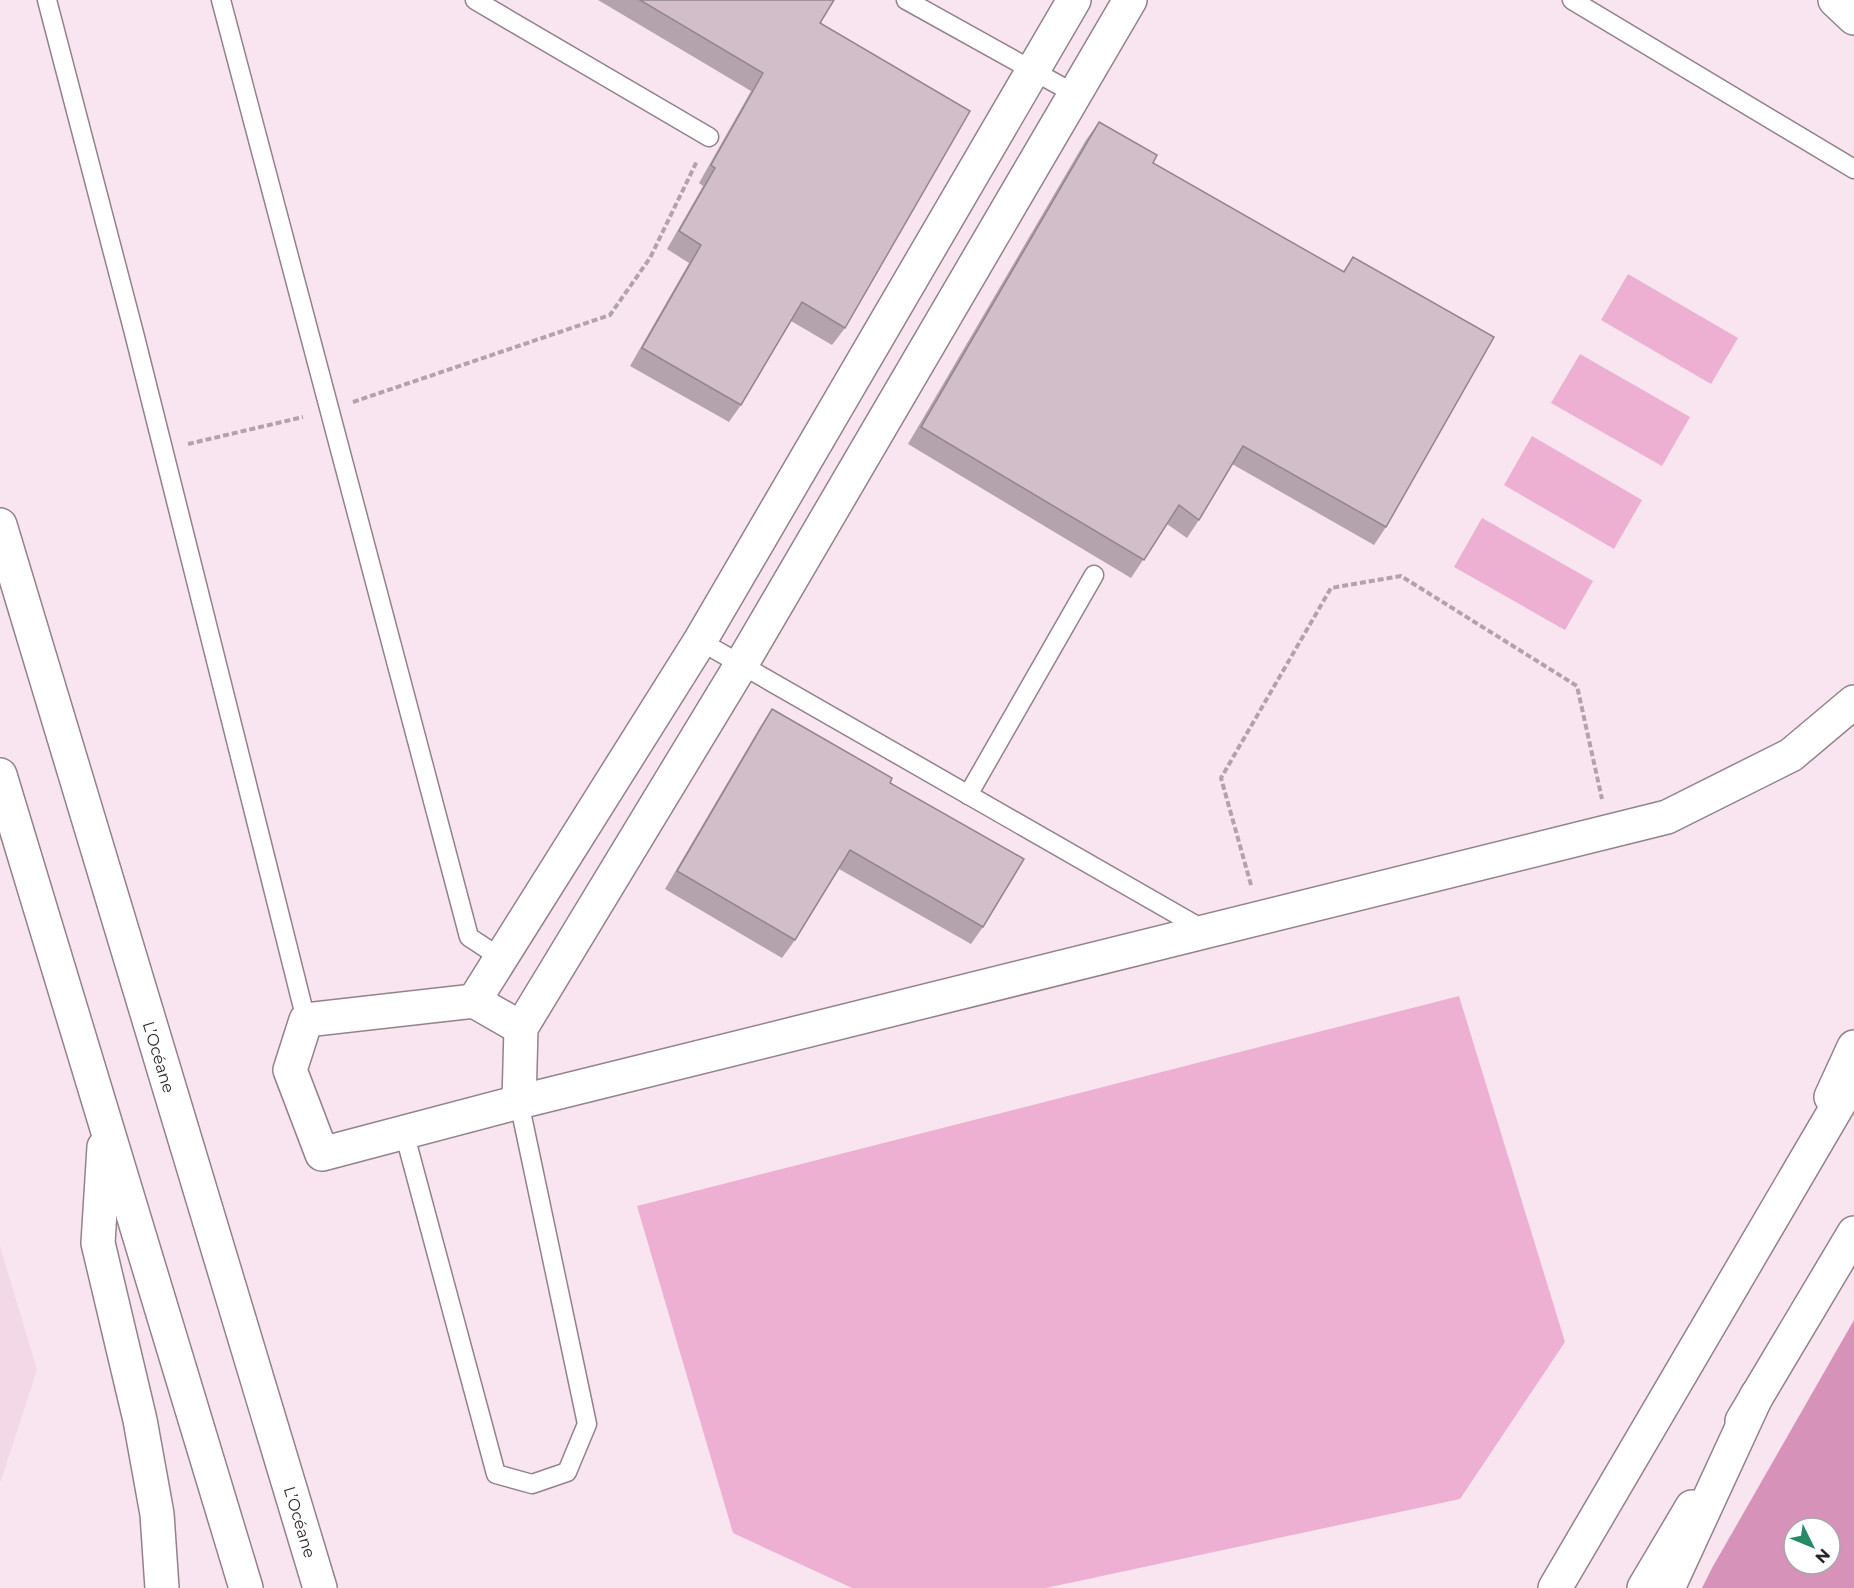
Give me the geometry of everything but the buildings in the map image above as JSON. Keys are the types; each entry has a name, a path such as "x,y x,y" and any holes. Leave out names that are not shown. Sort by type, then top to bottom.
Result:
{"main road":[{"path":"474,1001 700,641 1074,0"},
{"path":"519,1102 521,1028 741,665 1130,0"},
{"path":"1835,0 1854,18"},
{"name":"L’Océane","path":"0,525 320,1588"},
{"path":"521,1028 474,1001 306,1020 290,1070 322,1154 519,1102 1668,818 1791,755 1854,702"},
{"path":"0,775 246,1588"},
{"path":"501,958 547,984"},
{"path":"1789,1188 1854,1047"},
{"path":"1555,1588 1854,1078"},
{"path":"106,1126 98,1243 140,1420 157,1514 162,1588"},
{"path":"1644,1588 1854,1233"},
{"path":"1668,1588 1757,1395"}],"lane":[{"path":"47,0 164,450 306,1020"},
{"path":"220,0 469,937 501,958"},
{"path":"475,0 709,137"},
{"path":"906,0 1075,94"},
{"path":"1572,0 1854,169"},
{"path":"968,795 1094,575"},
{"path":"700,641 1209,933"},
{"path":"404,1132 496,1474 532,1485 567,1472 587,1424 519,1102"}],"path":[{"path":"164,450 329,410 610,315 650,258 709,137"},
{"path":"1260,920 1221,778 1331,588 1401,576 1577,686 1610,832"}],"shaded area":[{"path":"1628,274 1738,338 1711,384 1601,320"},
{"path":"1580,354 1690,417 1662,466 1551,403"},
{"path":"1532,436 1642,500 1614,549 1504,485"},
{"path":"1482,518 1593,581 1565,630 1454,567"},
{"path":"1459,996 1565,1342 1460,1499 1046,1588 852,1588 733,1533 637,1206"},
{"path":"0,1246 37,1370 0,1483"},
{"path":"1854,1320 1854,1588 1702,1588 1712,1568"}]}
